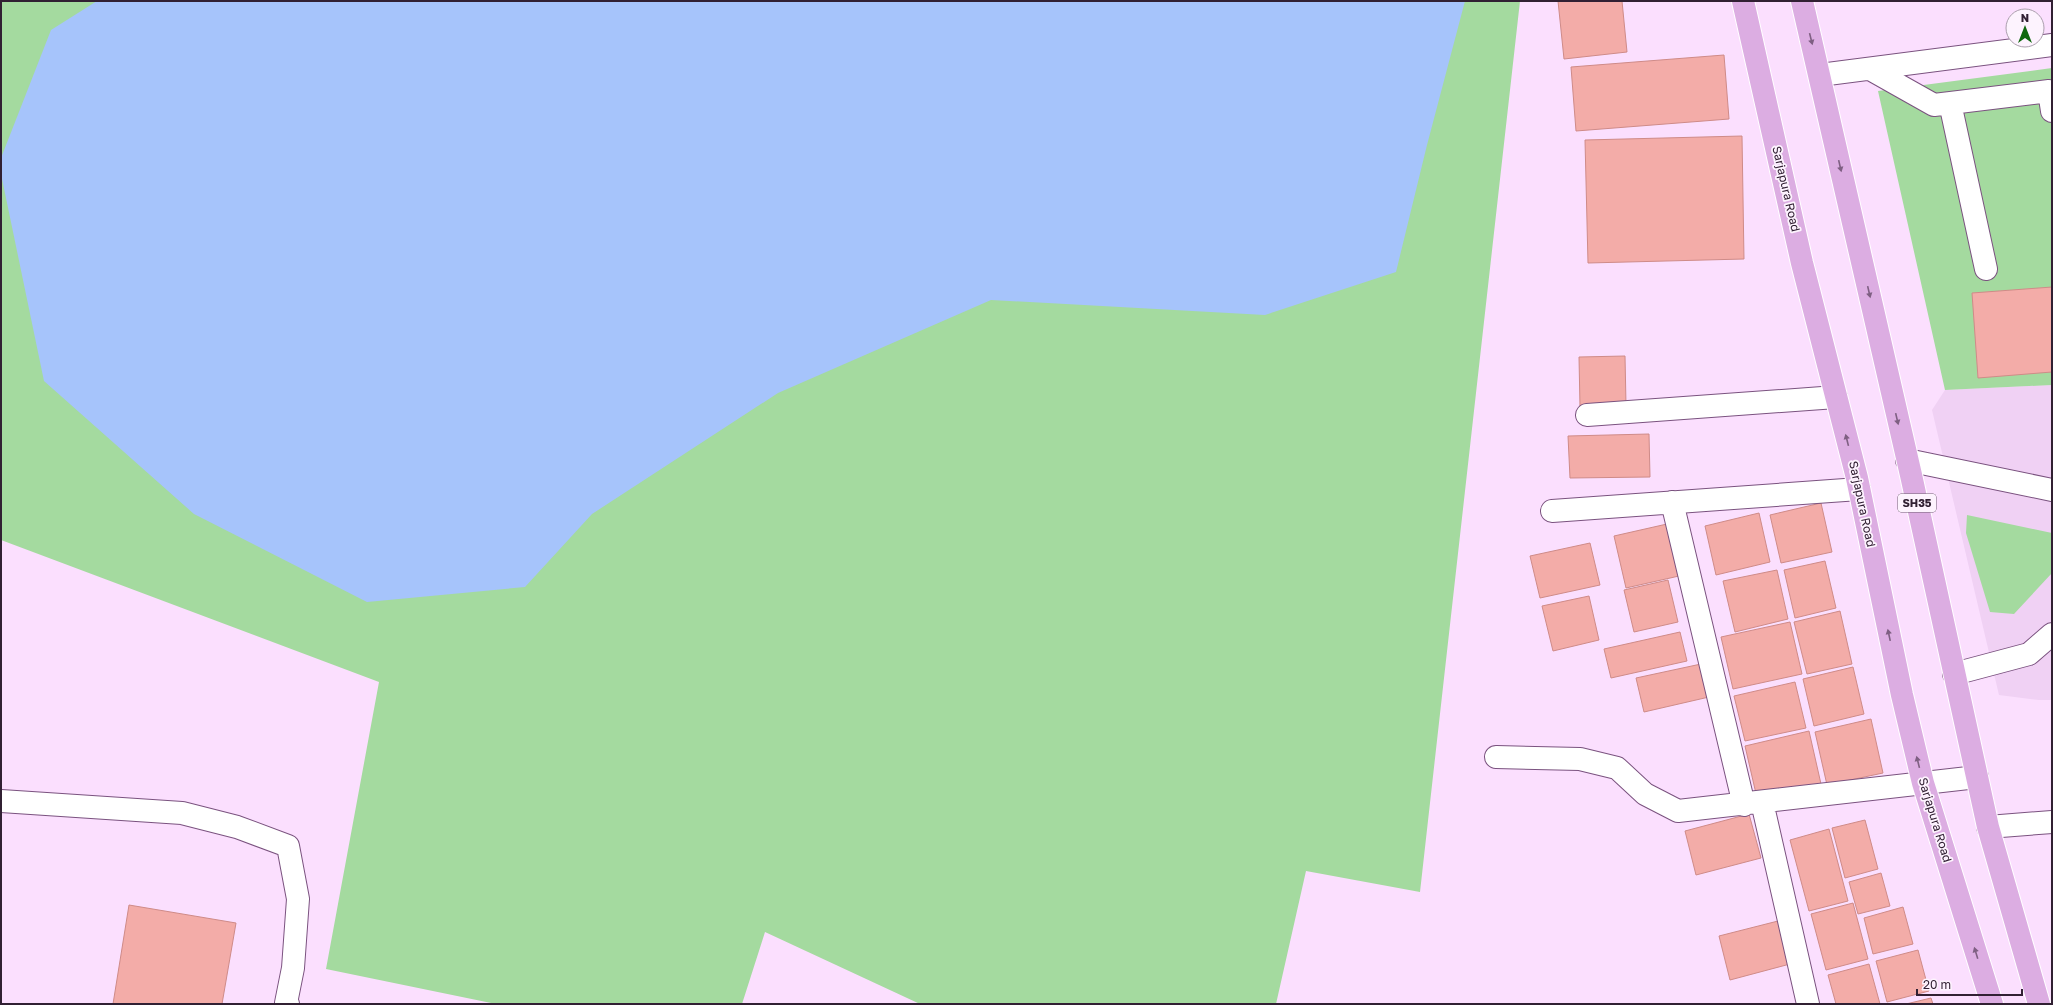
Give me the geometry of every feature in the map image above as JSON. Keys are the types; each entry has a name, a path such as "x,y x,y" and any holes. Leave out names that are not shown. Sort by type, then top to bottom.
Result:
{"main road":[{"name":"Sarjapura Road","path":"1744,1 1802,263 1859,489 1902,695 1923,783 1992,1004"},
{"name":"SH35","path":"1802,1 1907,460 1988,826 2039,1004"}],"street":[{"path":"1820,75 2052,45"},
{"path":"1870,69 1934,105 2049,91 2052,111"},
{"path":"1950,103 1986,269"},
{"path":"1587,415 1836,397"},
{"path":"1907,460 2052,490"},
{"path":"1552,511 1859,489"},
{"path":"1672,502 1808,1004"},
{"path":"1954,674 2029,654 2052,634"},
{"path":"1496,756 1580,759 1617,768 1645,794 1678,812 1977,777"},
{"path":"1,802 182,813 237,826 288,846 298,899 293,968 286,1004 288,1004"},
{"path":"1988,826 2052,822"}],"shaded area":[{"path":"2052,385 2052,700 2039,700 1999,695 1932,410 1945,390"}],"green space":[{"path":"1,1 1520,1 1420,892 1306,871 1276,1004 920,1004 765,932 742,1004 496,1004 326,969 379,682 1,540"},
{"path":"2052,68 2052,385 1945,390 1878,91"},
{"path":"1967,515 2052,533 2052,573 2014,614 1990,612 1966,533"}],"water":[{"path":"97,1 1465,1 1427,145 1396,272 1265,315 991,300 778,393 592,514 525,587 367,602 194,514 44,381 1,174 1,158 51,30"}],"building":[{"path":"1558,1 1622,1 1627,52 1564,59"},
{"path":"1724,55 1729,119 1576,131 1571,67"},
{"path":"1742,136 1744,259 1588,263 1585,140"},
{"path":"2052,287 2052,372 1978,378 1972,293"},
{"path":"1625,356 1626,405 1580,407 1579,357"},
{"path":"1649,434 1650,477 1570,478 1568,436"},
{"path":"1821,503 1832,552 1781,563 1770,515"},
{"path":"1759,513 1770,562 1716,575 1705,526"},
{"path":"1667,524 1679,576 1626,588 1614,536"},
{"path":"1590,543 1600,585 1540,598 1530,556"},
{"path":"1825,561 1836,608 1795,618 1784,570"},
{"path":"1777,570 1788,619 1735,632 1723,581"},
{"path":"1668,580 1678,622 1634,632 1624,590"},
{"path":"1589,596 1599,640 1553,651 1542,606"},
{"path":"1840,611 1852,664 1807,674 1794,622"},
{"path":"1790,622 1802,674 1733,689 1721,637"},
{"path":"1680,632 1687,661 1611,678 1604,649"},
{"path":"1701,664 1709,697 1644,712 1636,678"},
{"path":"1853,667 1864,714 1814,726 1803,679"},
{"path":"1795,682 1806,728 1745,741 1734,696"},
{"path":"1871,719 1883,773 1827,785 1815,732"},
{"path":"1809,731 1821,784 1757,798 1745,746"},
{"path":"1749,814 1761,858 1696,875 1685,831"},
{"path":"1865,820 1878,869 1845,878 1832,828"},
{"path":"1829,829 1848,901 1809,911 1790,840"},
{"path":"1881,873 1890,906 1858,914 1849,882"},
{"path":"1853,903 1868,959 1826,970 1811,914"},
{"path":"129,905 236,923 222,1004 113,1004"},
{"path":"1903,907 1913,944 1873,954 1864,918"},
{"path":"1778,921 1790,964 1730,980 1719,936"},
{"path":"1918,950 1929,991 1887,1002 1876,961"},
{"path":"1869,964 1880,1004 1836,1004 1828,975"},
{"path":"1931,998 1933,1004 1906,1004"}]}
